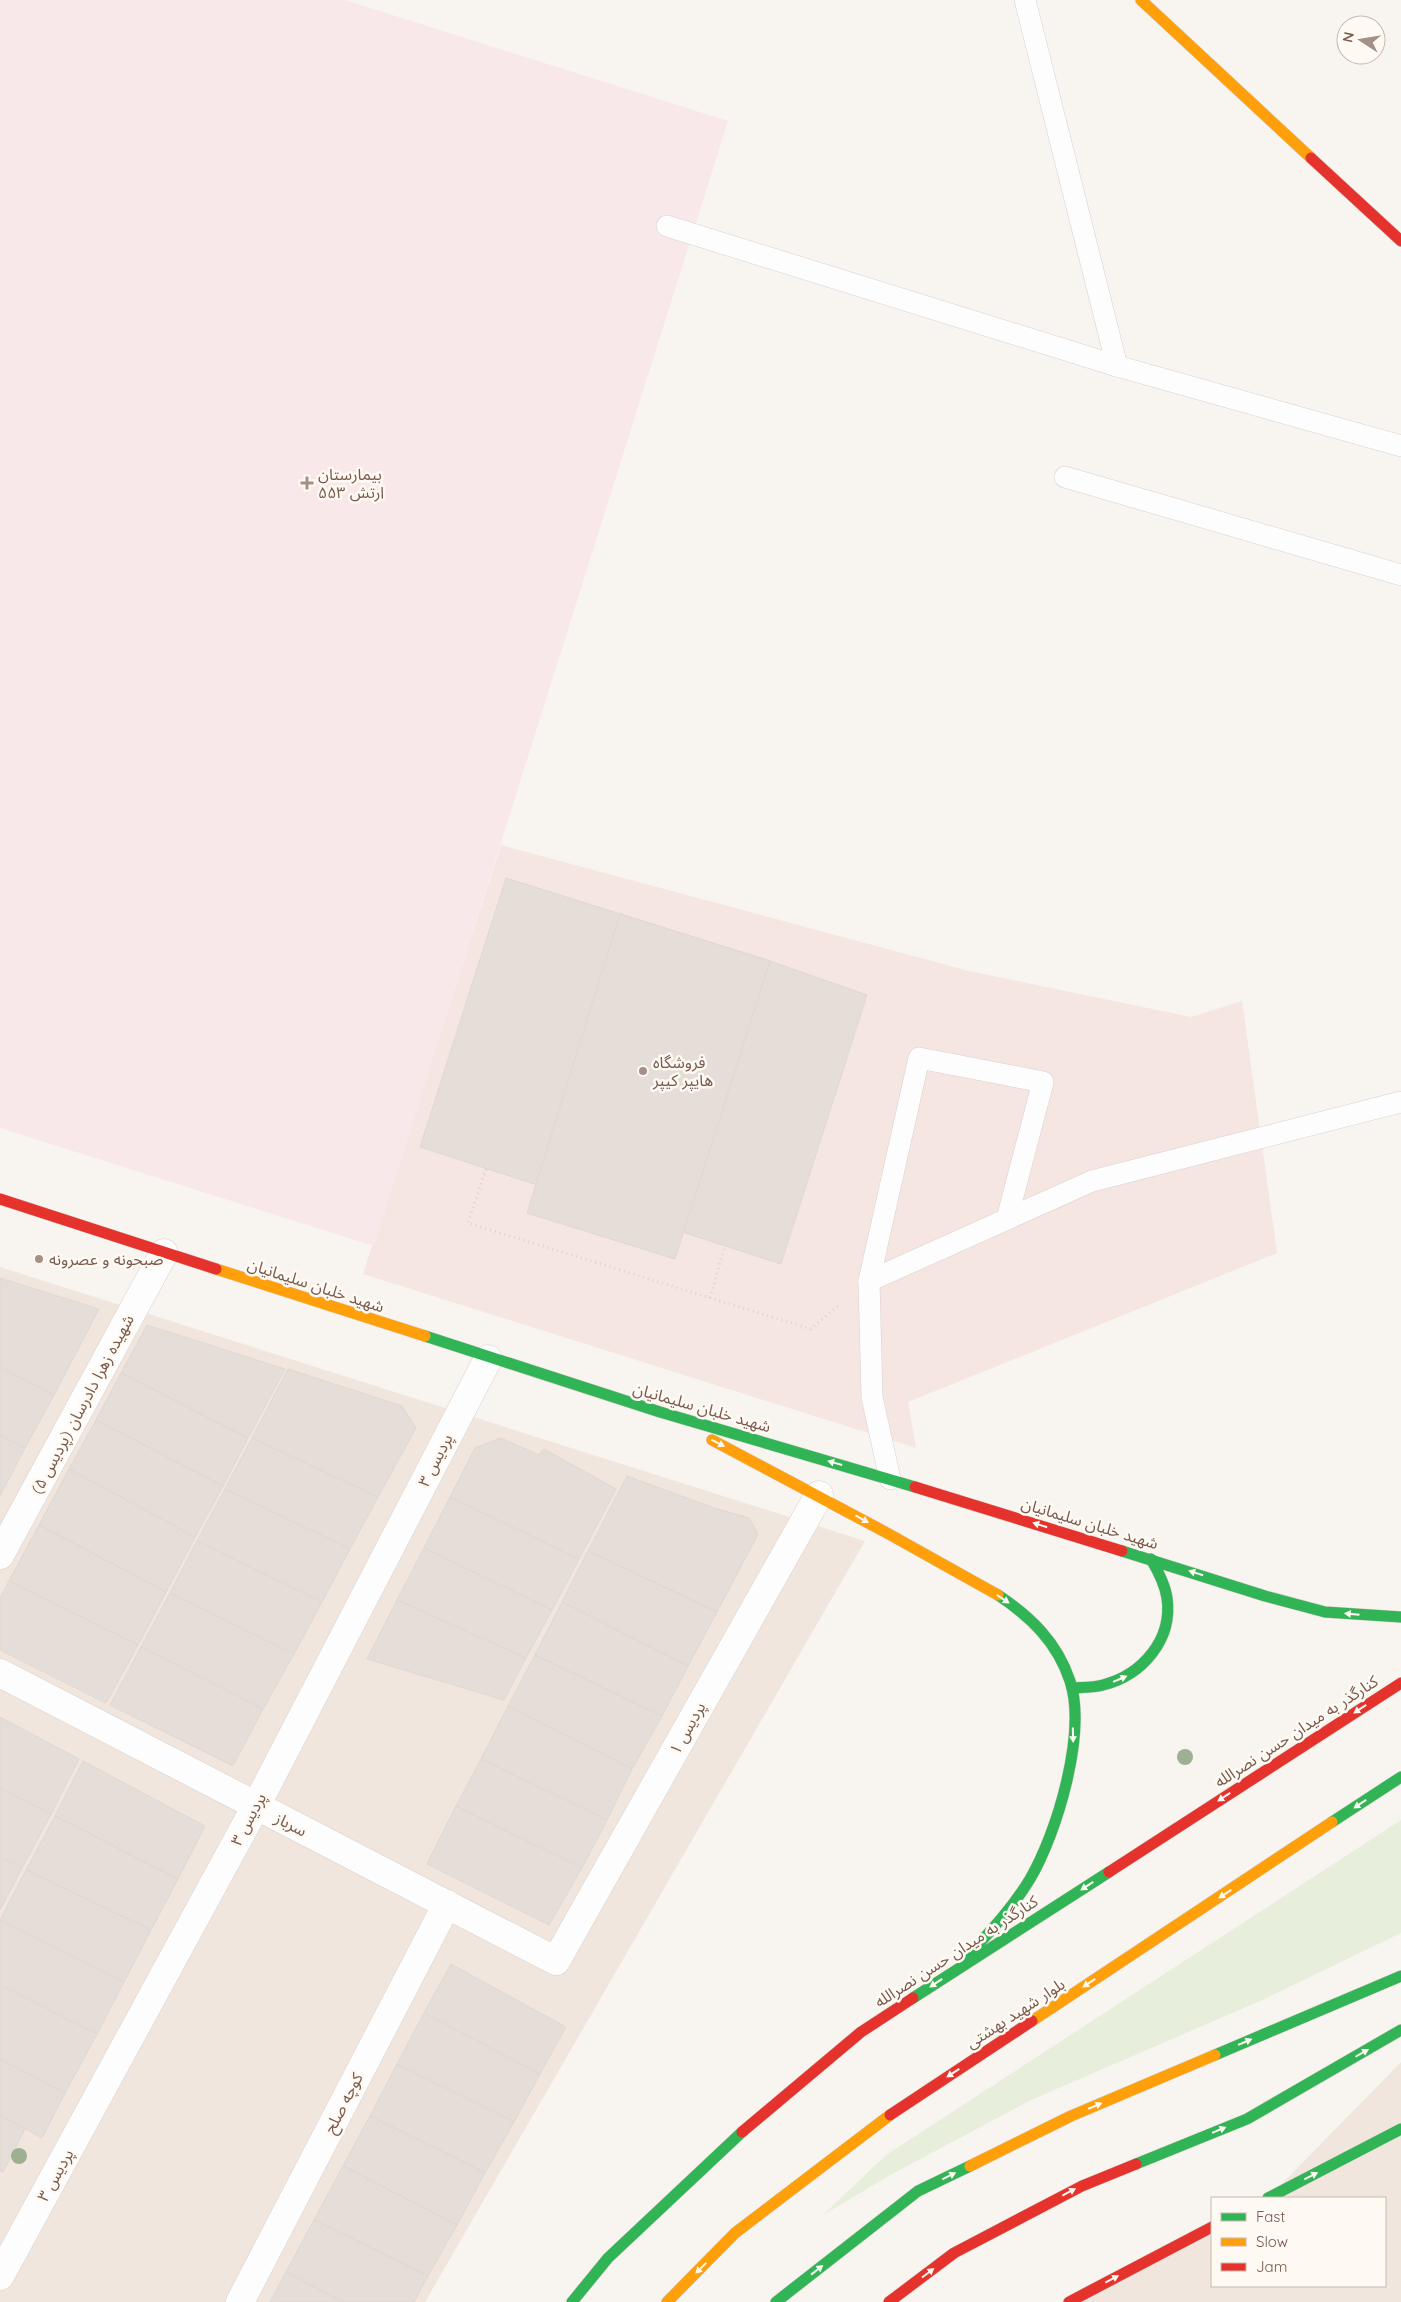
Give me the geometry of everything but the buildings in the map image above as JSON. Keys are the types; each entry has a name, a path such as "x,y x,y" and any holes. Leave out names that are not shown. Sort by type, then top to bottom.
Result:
{"main road":[{"path":"1141,0 1401,241"},
{"name":"شهید خلبان سلیمانیان","path":"0,1200 660,1412 890,1479 1266,1596 1325,1612 1401,1617"},
{"path":"660,1412 819,1495 980,1584 1024,1613 1053,1644 1072,1688 1073,1746 1058,1818 1037,1866 1003,1918 952,1973"},
{"path":"1072,1688 1105,1685 1133,1673 1155,1653 1168,1624 1166,1594 1159,1571 1151,1559"},
{"name":"کنارگذر به میدان حسن نصرالله","path":"572,2302 608,2258 754,2120 861,2032 1401,1683"},
{"name":"بلوار شهید بهشتی","path":"667,2302 735,2233 879,2122 1401,1777"},
{"path":"776,2302 918,2191 1071,2116 1401,1976"},
{"path":"889,2302 954,2253 1082,2186 1247,2119 1401,2030"},
{"path":"1270,2197 1401,2129"},
{"path":"1069,2302 1211,2228"}],"street":[{"name":"شهیده زهرا دادرسان (پردیس ۵)","path":"0,1555 164,1252"},
{"name":"پردیس ۳","path":"0,2276 256,1806 488,1358"},
{"name":"پردیس ۱","path":"556,1961 819,1495"},
{"name":"سرباز","path":"0,1673 556,1961"},
{"name":"کوچه صلح","path":"240,2302 447,1904"}],"lane":[{"path":"1025,0 1117,366"},
{"path":"667,226 1117,366 1401,446"},
{"path":"1065,477 1401,574"},
{"path":"890,1479 872,1397 869,1280 919,1058 1043,1082 1007,1219"},
{"path":"869,1280 1092,1182 1401,1102"}],"path":[{"path":"486,1169 468,1223 811,1329 869,1280"},
{"path":"710,1298 725,1246"}],"shaded area":[{"name":"بیمارستان ۵۵۳ ارتش","path":"0,0 345,0 728,121 374,1246 0,1128"},
{"path":"501,845 969,971 1191,1017 1242,1001 1277,1253 908,1402 916,1448 363,1274"},
{"path":"0,1267 865,1541 425,2302 0,2302"},
{"path":"1401,2062 1401,2302 1073,2302 1211,2229 1211,2287 1386,2287 1386,2197 1269,2197"}],"green space":[{"path":"1401,1820 1401,1933 1260,2001 1031,2100 892,2174 823,2215 886,2155"}],"traffic: fast":[{"path":"425,1336 660,1412 915,1487"},
{"path":"1122,1551 1265,1596 1325,1612 1401,1617"},
{"path":"1072,1688 1099,1686 1117,1680 1142,1664 1152,1654 1160,1641 1168,1613 1167,1598 1159,1573 1151,1559"},
{"path":"963,1961 999,1922 1015,1901 1030,1879 1040,1859 1059,1810 1072,1754 1075,1727 1074,1703 1070,1681 1058,1654 1032,1622 998,1595"},
{"path":"1332,1822 1401,1777"},
{"path":"913,1998 1109,1872"},
{"path":"1215,2055 1401,1976"},
{"path":"1136,2164 1247,2119 1401,2030"},
{"path":"1270,2197 1401,2129"},
{"path":"572,2302 608,2258 742,2132"},
{"path":"776,2302 918,2191 970,2166"}],"traffic: slow":[{"path":"1141,0 1311,158"},
{"path":"216,1269 425,1336"},
{"path":"712,1440 887,1533 998,1595"},
{"path":"1032,2021 1332,1822"},
{"path":"970,2166 1071,2116 1215,2055"},
{"path":"667,2302 735,2233 890,2115"}],"traffic: jam":[{"path":"1311,158 1401,241"},
{"path":"0,1199 216,1269"},
{"path":"915,1487 1122,1551"},
{"path":"1109,1872 1401,1683"},
{"path":"742,2132 861,2032 913,1998"},
{"path":"890,2115 1032,2021"},
{"path":"889,2302 954,2253 1082,2186 1136,2164"},
{"path":"1069,2302 1211,2228"}],"place":[{"name":"بیمارستان ۵۵۳ ارتش","path":"307,483"},
{"name":"فروشگاه هایپر کیپر","path":"643,1071"},
{"name":"صبحونه و عصرونه","path":"39,1259"}]}
